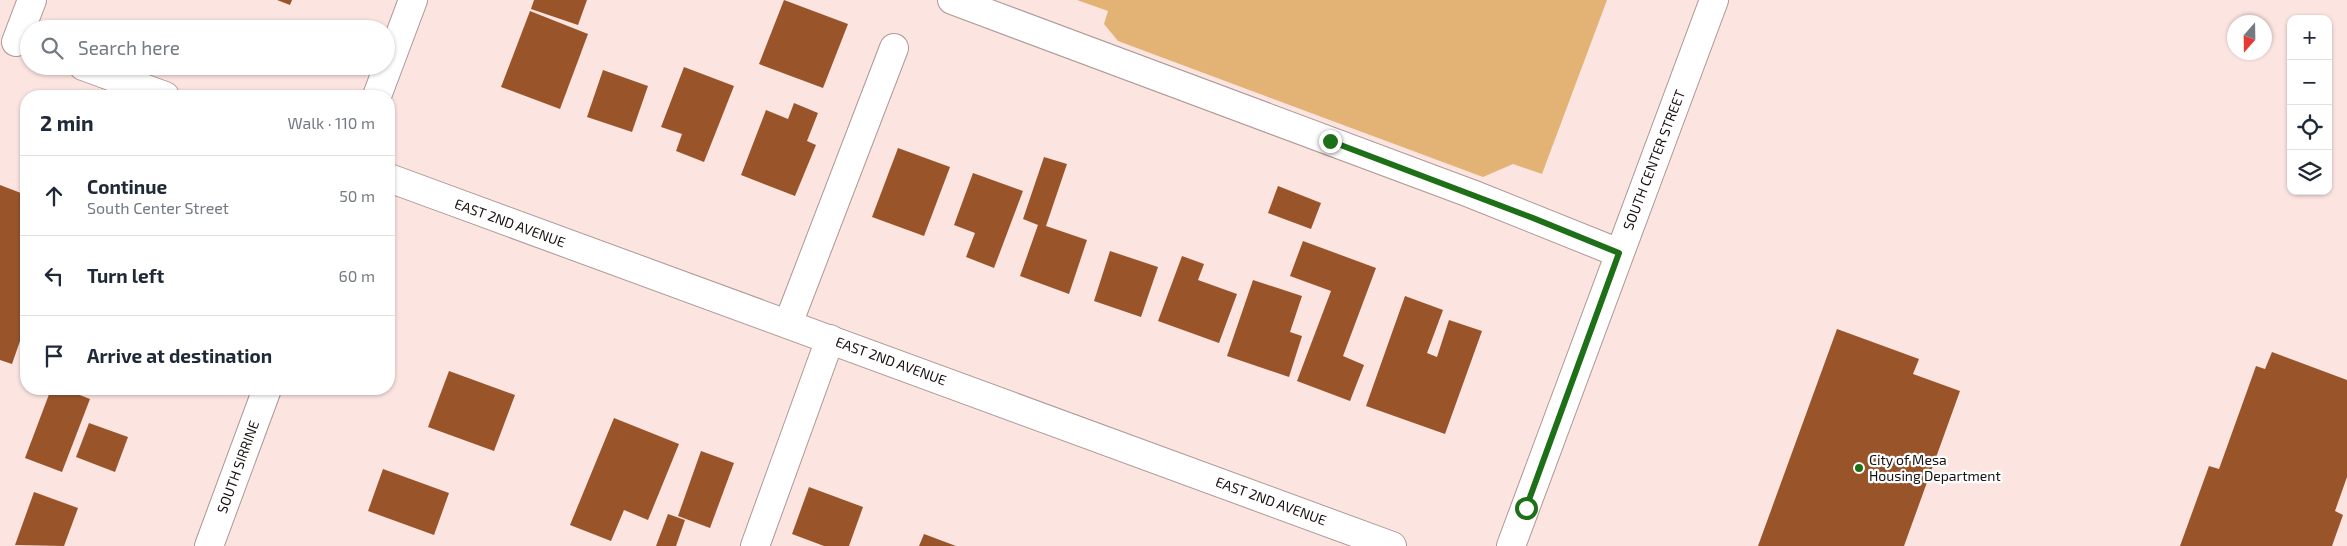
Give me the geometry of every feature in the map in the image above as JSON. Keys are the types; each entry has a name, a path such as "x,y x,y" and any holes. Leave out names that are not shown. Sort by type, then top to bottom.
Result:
{"street":[{"path":"24,20 32,0"},
{"path":"395,48 413,0"},
{"path":"952,0 1463,191 1619,253"},
{"name":"SOUTH CENTER STREET","path":"1511,546 1714,0"},
{"path":"15,41 20,29"},
{"path":"788,324 894,48"},
{"path":"108,75 149,90"},
{"path":"379,90 385,75"},
{"name":"EAST 2ND AVENUE","path":"395,180 1392,546"},
{"path":"755,546 830,339"},
{"name":"SOUTH SIRRINE","path":"209,546 265,395"}],"shaded area":[{"path":"1077,0 1607,0 1542,174 1513,164 1483,177 1118,41 1104,24 1108,11"}],"building":[{"path":"277,0 292,0 290,5"},
{"path":"534,0 587,0 578,25 531,9"},
{"path":"784,0 848,24 823,88 759,64"},
{"path":"530,11 588,34 560,109 501,87"},
{"path":"684,67 734,86 704,162 676,151 682,134 661,127"},
{"path":"603,70 648,86 632,132 587,117"},
{"path":"794,103 818,113 807,141 816,145 795,196 741,175 766,110 788,119"},
{"path":"898,148 950,167 924,236 872,217"},
{"path":"1044,157 1067,164 1046,226 1087,240 1069,294 1020,276 1038,225 1023,219"},
{"path":"973,173 1023,191 994,268 966,257 975,233 954,225"},
{"path":"0,185 20,193 20,341 12,364 0,360"},
{"path":"1278,186 1321,203 1311,229 1268,213"},
{"path":"1303,241 1376,268 1343,356 1364,365 1350,401 1297,381 1331,291 1290,276"},
{"path":"1110,251 1158,267 1141,317 1094,301"},
{"path":"1182,256 1204,264 1198,280 1237,294 1219,343 1158,321"},
{"path":"1253,280 1302,296 1290,332 1302,336 1289,377 1227,356"},
{"path":"1405,296 1443,310 1427,353 1437,357 1449,320 1482,331 1445,434 1366,406"},
{"name":"City of Mesa Housing Department","path":"1837,329 1919,359 1913,374 1960,391 1904,546 1758,546"},
{"path":"2272,352 2347,380 2347,477 2335,511 2343,515 2332,546 2180,546 2209,466 2219,469 2256,366 2265,369"},
{"path":"449,371 515,395 494,451 428,427"},
{"path":"49,395 80,395 90,399 62,472 25,458"},
{"path":"614,418 679,444 648,520 624,510 611,541 570,525"},
{"path":"89,423 128,437 115,472 76,457"},
{"path":"701,451 734,463 710,528 678,516"},
{"path":"383,469 449,493 434,535 368,511"},
{"path":"809,487 863,507 849,546 824,546 792,534"},
{"path":"34,492 78,508 64,546 15,545"},
{"path":"668,514 685,520 676,546 656,546"},
{"path":"924,534 956,546 919,546"}],"place":[{"name":"City of Mesa Housing Department","path":"1859,468"}],"route":[{"path":"1330,141 1472,194 1619,253 1526,508"}]}
